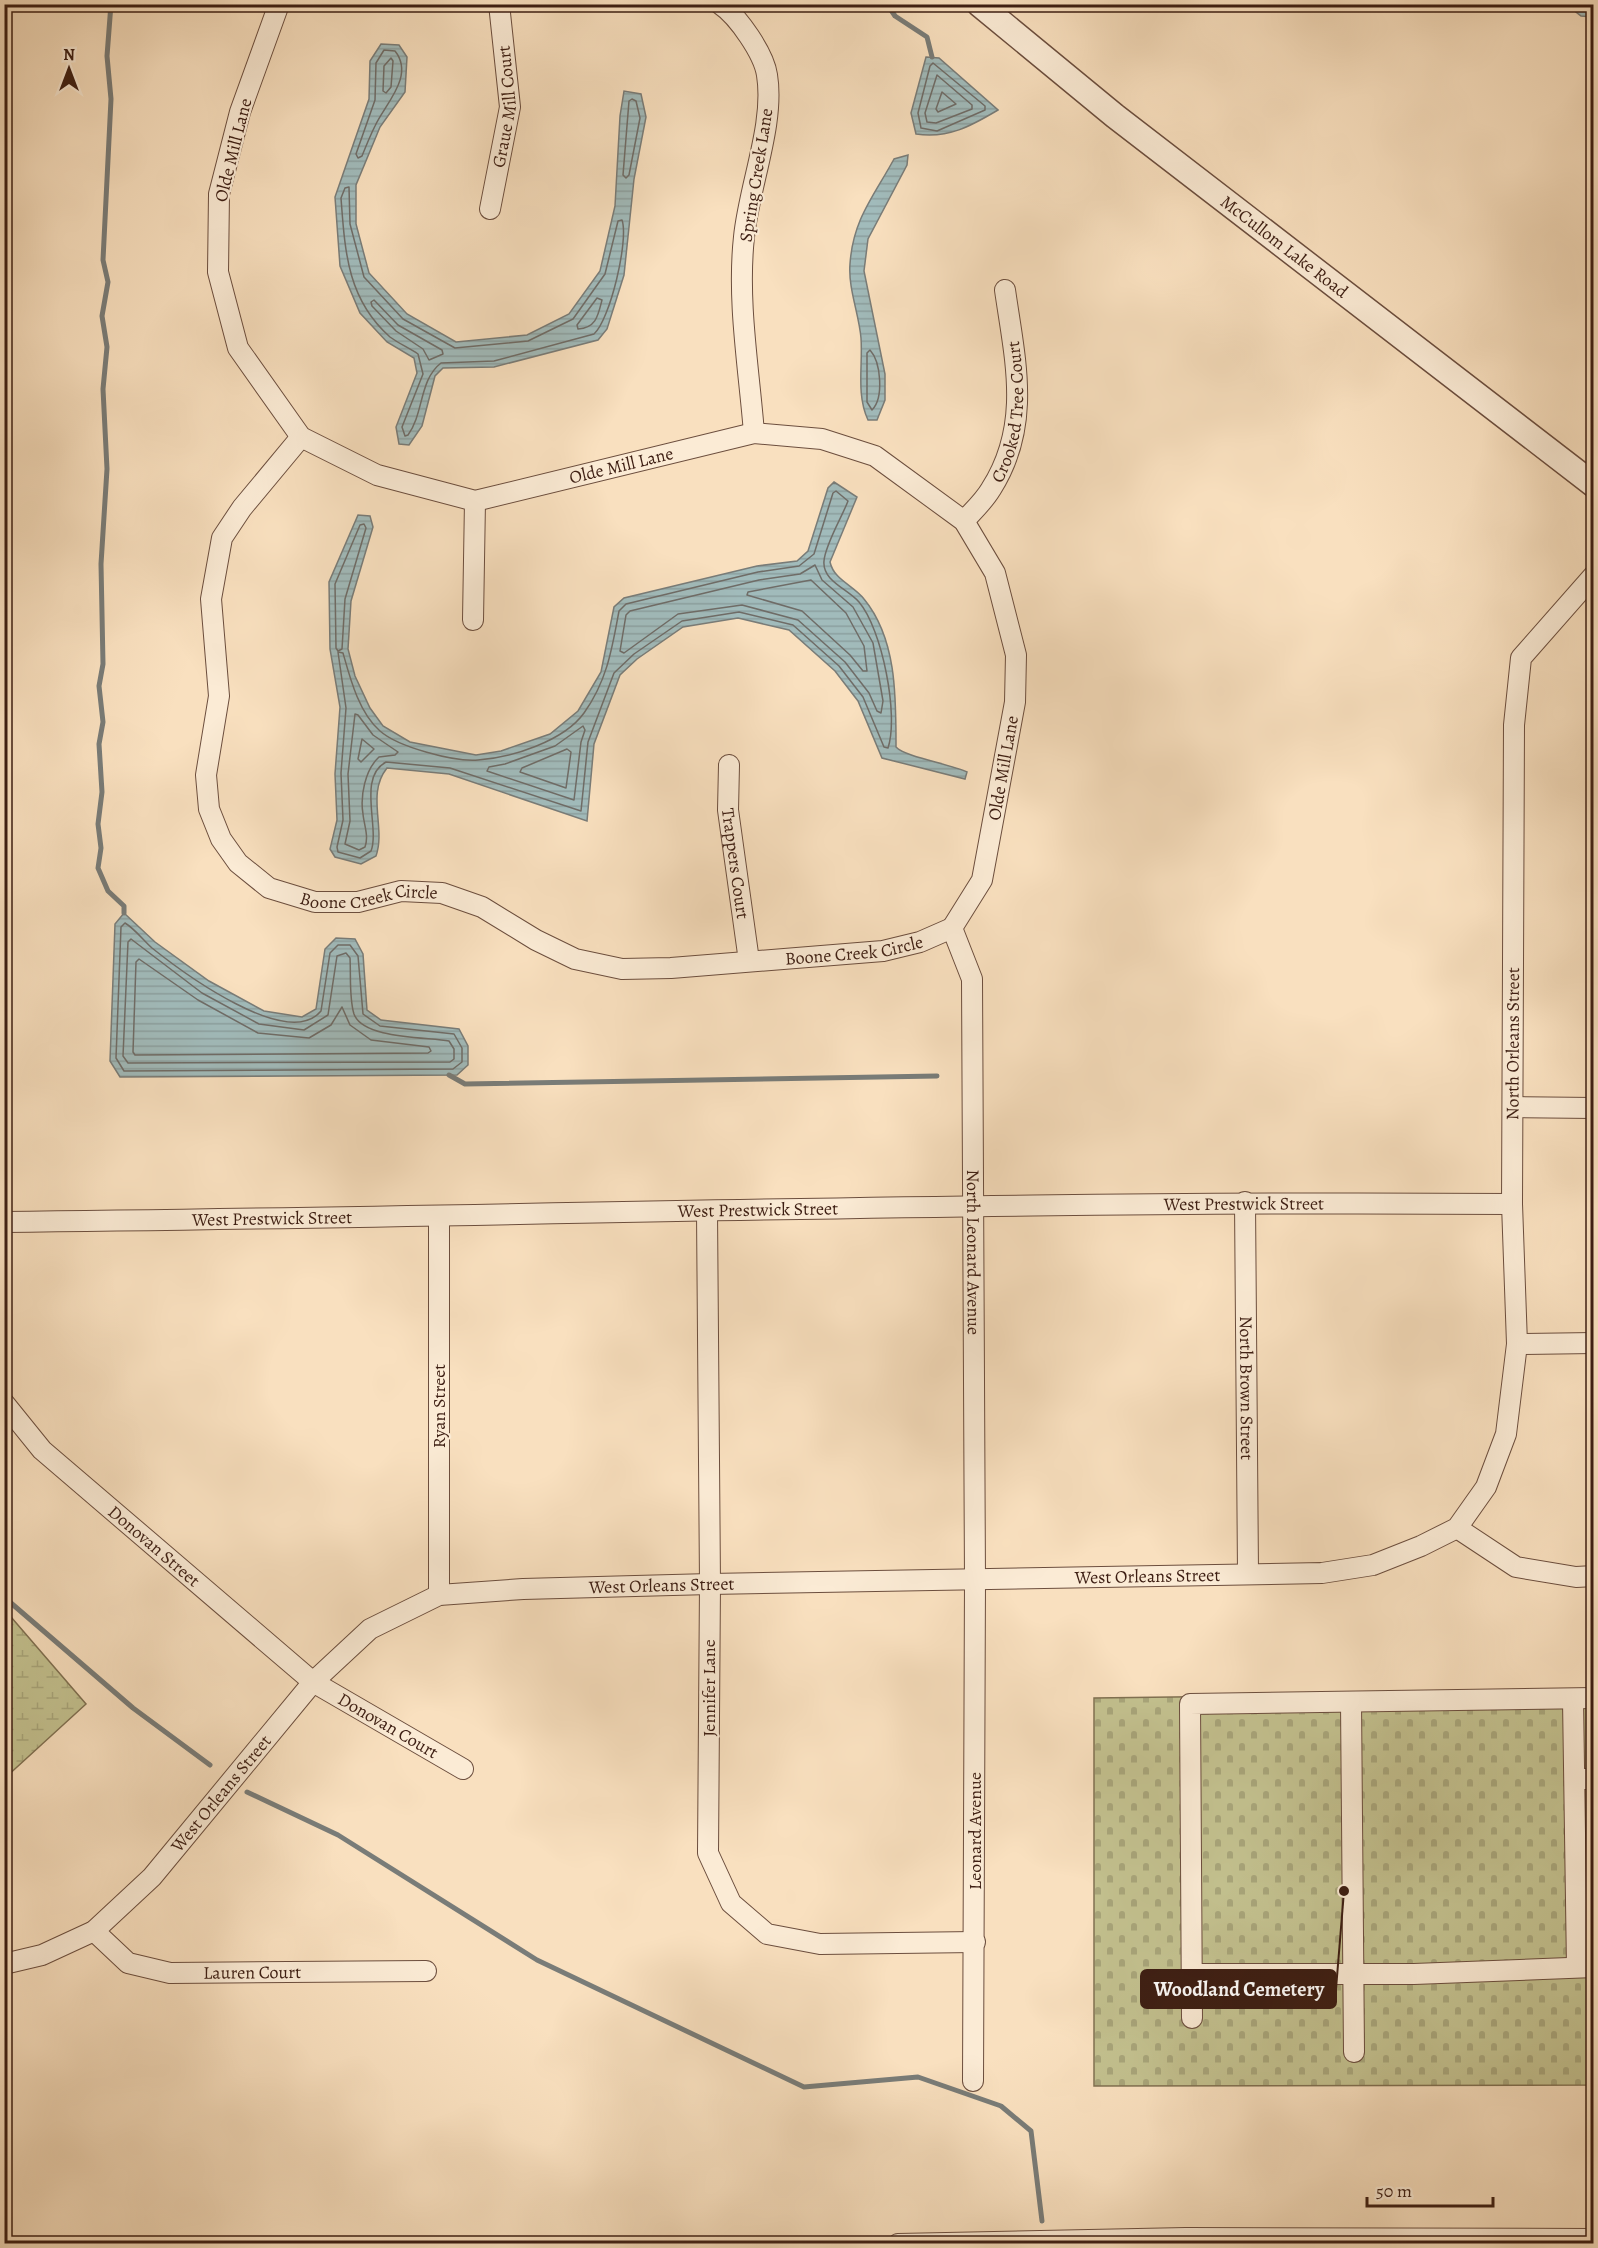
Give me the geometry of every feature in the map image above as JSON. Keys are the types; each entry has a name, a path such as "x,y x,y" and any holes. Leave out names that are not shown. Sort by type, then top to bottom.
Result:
{"street":[{"name":"Olde Mill Lane","path":"279,4 240,112 219,194 218,272 238,348 301,437 377,475 475,501 754,433 822,439 875,456 964,521 995,573 1016,656 1015,702 982,880 952,928"},
{"name":"Graue Mill Court","path":"490,209 510,107 499,4"},
{"name":"Spring Creek Lane","path":"720,4 748,35 767,73 769,110 751,187 743,239 743,303 754,433"},
{"name":"McCullom Lake Road","path":"979,4 1115,116 1593,484"},
{"name":"Crooked Tree Court","path":"964,521 991,489 1013,443 1019,394 1005,290"},
{"name":"Boone Creek Circle","path":"301,437 242,508 222,538 210,599 219,696 206,775 209,809 221,838 238,863 269,888 315,902 358,902 401,891 442,893 482,907 536,940 575,959 622,969 671,968 883,951 920,942 952,928"},
{"path":"473,620 475,501"},
{"name":"North Orleans Street","path":"1457,1528 1486,1487 1506,1434 1517,1344 1512,1204 1514,724 1521,658 1593,575"},
{"name":"Trappers Court","path":"729,765 728,810 749,961"},
{"name":"North Leonard Avenue","path":"952,928 972,979 975,1581"},
{"path":"1513,1107 1593,1108"},
{"name":"West Prestwick Street","path":"4,1222 439,1217 1245,1202 1512,1204"},
{"name":"North Brown Street","path":"1245,1202 1248,1573"},
{"name":"Jennifer Lane","path":"707,1212 710,1584 708,1853 731,1903 767,1934 819,1944 975,1942"},
{"name":"Ryan Street","path":"439,1217 439,1595"},
{"path":"1517,1344 1593,1343"},
{"name":"Donovan Street","path":"4,1403 42,1449 313,1682"},
{"path":"1457,1528 1516,1567 1576,1576 1593,1576"},
{"name":"West Orleans Street","path":"4,1964 42,1955 94,1931 152,1877 313,1682 370,1629 439,1595 523,1589 710,1584 1322,1573 1373,1565 1421,1546 1457,1528"},
{"name":"Leonard Avenue","path":"973,2080 975,1581"},
{"name":"Donovan Court","path":"313,1682 463,1769"},
{"path":"1192,2018 1190,1704 1593,1698"},
{"path":"1192,1974 1352,1974 1585,1967 1584,1779 1573,1699"},
{"path":"1351,1702 1354,2052"},
{"name":"Lauren Court","path":"94,1931 128,1963 170,1973 426,1971"},
{"path":"898,2244 1593,2239"}],"green space":[{"path":"5,1610 86,1704 5,1778 7,1744 4,1742"},
{"path":"1593,1692 1593,2085 1094,2086 1094,1698"}],"water":[{"path":"1567,5 1593,5 1593,17 1581,16"},
{"path":"381,44 399,45 407,57 405,92 380,127 356,185 356,224 369,273 407,314 456,342 527,335 569,314 600,271 615,206 620,116 624,91 641,94 646,117 634,179 624,275 607,329 598,340 494,367 443,368 435,376 422,426 409,445 399,444 396,427 417,373 414,358 387,342 360,313 340,266 335,197 369,99 370,61"},
{"path":"926,57 939,58 998,110 969,126 949,133 916,134 911,113"},
{"path":"908,155 907,165 868,239 864,271 885,374 885,400 877,420 868,420 862,400 860,329 850,273 852,248 866,208 894,159"},
{"path":"834,482 857,497 830,562 835,573 864,599 883,632 889,650 895,689 896,747 908,754 967,772 965,779 882,758 858,701 835,671 789,630 738,618 683,627 637,659 620,675 594,744 587,821 449,774 387,768 378,789 379,834 376,856 361,864 335,857 330,849 337,820 335,774 340,707 330,649 329,582 358,515 370,516 373,527 351,601 348,649 355,676 370,708 383,726 410,742 476,755 501,751 550,734 578,711 601,672 614,607 624,598 757,566 797,561 808,551 828,488"},
{"path":"124,913 155,942 209,981 264,1011 302,1017 316,1009 325,949 336,938 355,939 363,954 367,1010 381,1020 459,1029 468,1046 468,1065 457,1075 120,1077 110,1061 115,924"}],"waterway":[{"path":"111,4 107,56 111,99 103,260 108,282 102,316 107,347 103,389 107,469 101,564 103,664 99,686 103,722 99,744 102,792 98,824 101,848 98,868 108,891 124,906 124,913"},
{"path":"887,4 895,16 927,37 932,57"},
{"path":"449,1075 465,1084 937,1076"},
{"path":"4,1597 133,1708 210,1765"},
{"path":"247,1792 338,1835 537,1960 804,2087 918,2077 1001,2106 1031,2131 1042,2221"}],"place":[{"name":"Woodland Cemetery","path":"1344,1891"}]}
